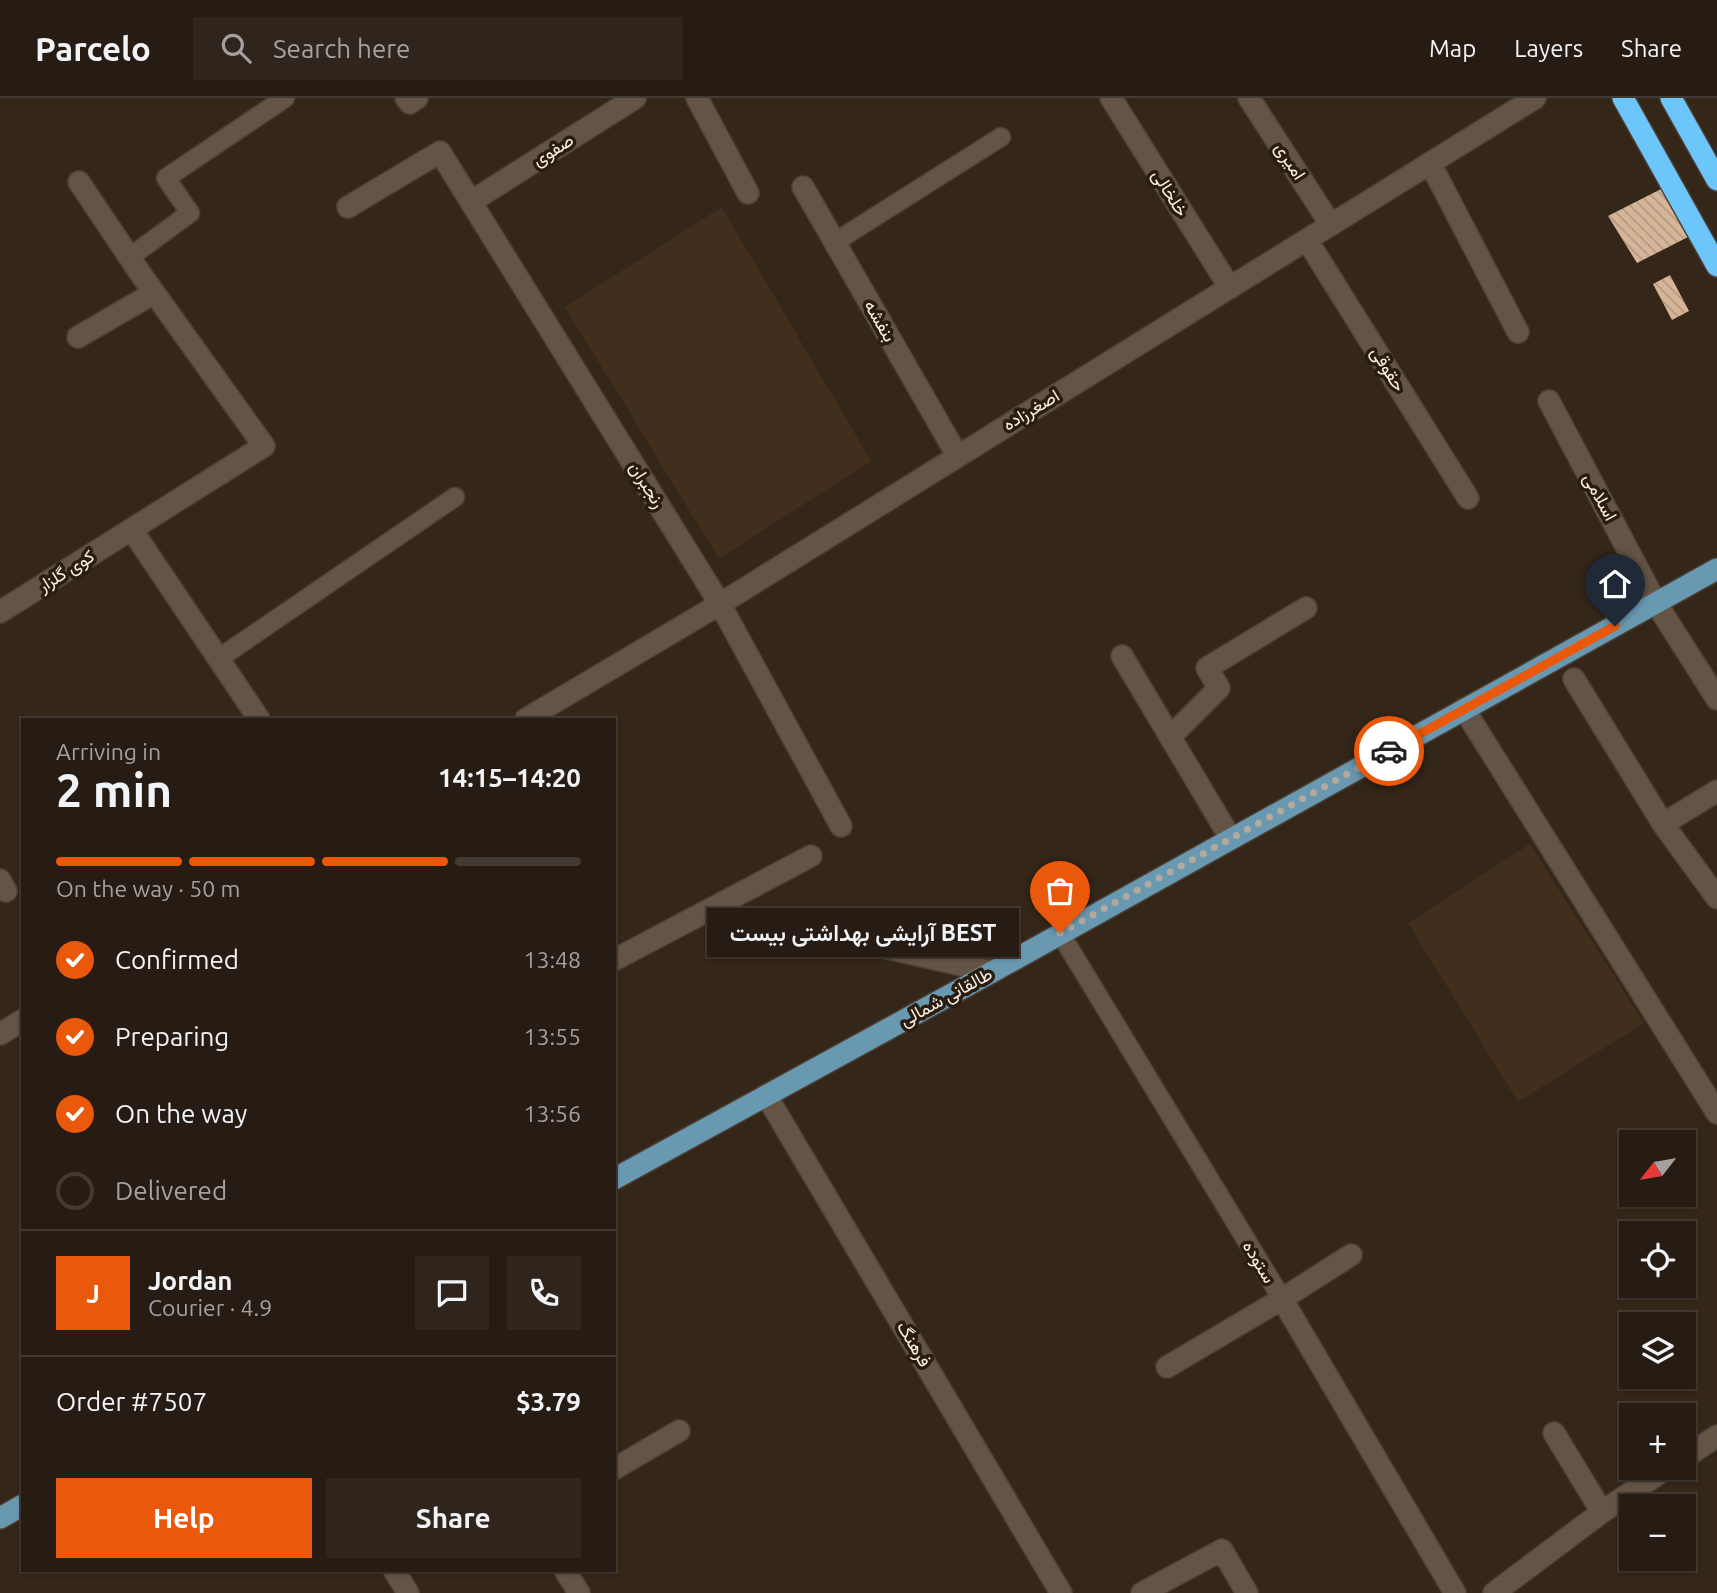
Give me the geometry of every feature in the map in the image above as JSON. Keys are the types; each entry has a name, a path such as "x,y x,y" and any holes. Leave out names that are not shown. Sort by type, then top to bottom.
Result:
{"highway":[{"path":"1623,98 1717,267"},
{"path":"1671,98 1717,180"}],"main road":[{"name":"طالقانی شمالی","path":"616,1178 1717,569"},
{"path":"0,1518 21,1506"}],"street":[{"name":"صفوی","path":"471,201 635,98"},
{"path":"697,98 748,192"},
{"name":"خلخالی","path":"1111,98 1230,288"},
{"name":"امیری","path":"1249,98 1331,225"},
{"name":"اصغرزاده","path":"528,718 720,604 1430,163 1504,106 1535,98"},
{"name":"رنجبران","path":"348,207 440,152 720,604 841,826"},
{"path":"1430,163 1518,332"},
{"path":"79,182 154,293 264,446 132,530 258,718"},
{"name":"بنفشه","path":"803,187 957,455"},
{"name":"حقوقی","path":"1307,240 1468,498"},
{"path":"78,337 154,293"},
{"name":"اسلامی","path":"1549,401 1656,603 1717,699"},
{"name":"کوی گلزار","path":"0,612 132,530"},
{"path":"1171,736 1219,688 1207,668 1306,608"},
{"path":"1122,656 1231,839"},
{"path":"1574,679 1663,824 1717,898"},
{"path":"1464,709 1717,1113"},
{"path":"1663,824 1717,791"},
{"path":"616,959 811,856"},
{"path":"848,939 992,972"},
{"path":"0,1034 21,1021"},
{"name":"فرهنگ","path":"766,1096 1061,1593"},
{"path":"1167,1367 1351,1255"},
{"name":"ستوده","path":"1282,1299 1455,1593"},
{"path":"616,1468 679,1431"},
{"path":"1554,1433 1602,1512"},
{"path":"1696,1450 1717,1436"},
{"path":"1494,1593 1649,1480"},
{"path":"1142,1593 1222,1550 1247,1593"},
{"path":"566,1572 579,1593"}],"lane":[{"path":"130,257 190,213 166,178 285,98"},
{"path":"835,242 1001,136"},
{"path":"218,659 455,497"},
{"name":"ستوده","path":"1060,933 1282,1299"}],"shaded area":[{"path":"722,207 871,461 719,559 565,307"},
{"path":"1530,844 1644,1023 1518,1102 1408,923"}],"building":[{"path":"1665,187 1692,235 1637,263 1608,216"},
{"path":"1670,275 1689,311 1672,320 1653,284"}],"way so far":[{"path":"1060,933 1389,751"}],"place":[{"name":"آرایشی بهداشتی بیست BEST","path":"1060,933"}],"route":[{"path":"1389,751 1615,626"}]}
